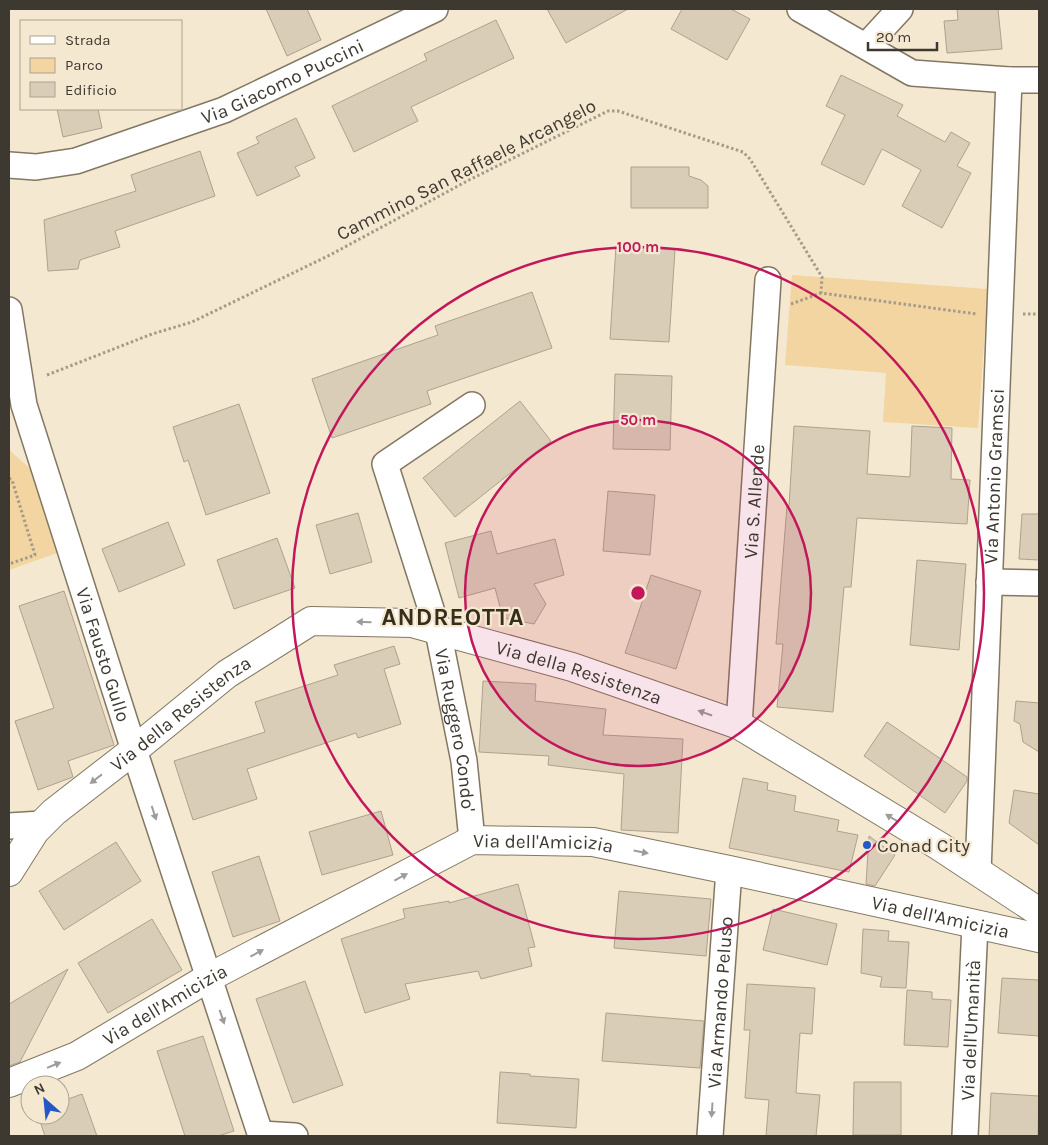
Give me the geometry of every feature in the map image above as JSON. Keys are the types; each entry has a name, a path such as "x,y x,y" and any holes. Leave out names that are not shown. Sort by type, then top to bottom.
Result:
{"street":[{"name":"Via Giacomo Puccini","path":"9,165 36,167 76,161 224,110 435,9"},
{"path":"800,9 912,73 1009,80 1039,80"},
{"path":"866,46 900,9"},
{"name":"Via Antonio Gramsci","path":"978,872 1009,80"},
{"name":"Via S. Allende","path":"740,724 768,280"},
{"name":"Via Fausto Gullo","path":"9,310 17,407 134,750 260,1135"},
{"name":"Via Ruggero Condo'","path":"472,405 385,464 438,631 464,761 472,840"},
{"path":"989,582 1039,583"},
{"name":"Via della Resistenza","path":"9,872 35,830 54,812 227,674 311,621 412,623 572,667 740,724 939,846 1039,912"},
{"path":"9,826 42,824"},
{"name":"Via dell'Amicizia","path":"9,1083 77,1056 208,978 472,840 593,842 1039,938"},
{"name":"Via Armando Peluso","path":"710,1136 729,870"},
{"path":"988,927 1012,920 1016,909 1016,897"},
{"name":"Via dell'Umanità","path":"965,1136 988,927"},
{"path":"260,1135 295,1136"}],"path":[{"name":"Cammino San Raffaele Arcangelo","path":"47,375 152,334 192,322 330,255 468,180 608,111 618,111 743,152 750,159 822,277 821,293"},
{"path":"790,305 821,293 982,314 1039,314"},
{"path":"9,478 12,480 35,555 9,564"}],"green space":[{"path":"792,275 988,289 978,428 883,422 886,373 785,365"},
{"path":"9,450 33,471 57,553 9,570"}],"building":[{"path":"266,9 307,9 321,40 287,56"},
{"path":"547,9 628,9 566,43"},
{"path":"682,9 731,9 750,19 727,60 671,29"},
{"path":"957,9 998,9 1002,49 947,53 944,21 958,20"},
{"path":"496,20 514,58 411,107 418,121 354,152 332,106 427,60 424,54"},
{"path":"841,75 903,105 897,116 945,142 951,132 970,143 957,166 971,173 942,228 902,206 921,170 882,149 864,185 821,164 845,115 826,106"},
{"path":"57,110 98,110 102,128 63,137"},
{"path":"296,118 315,158 295,167 300,176 257,196 237,153 259,143 256,137"},
{"path":"200,151 215,196 115,231 120,247 80,260 78,269 48,271 44,220 136,191 131,175"},
{"path":"631,167 689,167 689,176 701,180 708,186 708,208 631,208"},
{"path":"616,246 675,250 669,342 610,339"},
{"path":"532,292 552,348 427,391 431,404 332,438 312,379 438,335 435,326"},
{"path":"615,374 672,376 670,450 613,449"},
{"path":"520,401 551,441 455,517 423,478"},
{"path":"239,404 270,493 206,515 188,460 184,462 173,427"},
{"path":"794,426 870,431 867,474 910,477 912,426 952,428 951,479 970,480 967,524 857,518 851,587 844,587 833,712 777,707 783,644 776,644 787,506 789,506"},
{"path":"608,491 655,495 650,555 603,551"},
{"path":"358,513 372,562 330,574 316,525"},
{"path":"1022,514 1039,514 1039,560 1019,559"},
{"path":"168,522 185,565 119,592 102,549"},
{"path":"491,531 497,554 555,539 564,575 534,584 546,604 534,624 503,618 495,588 459,598 445,543"},
{"path":"277,538 295,588 234,609 217,560"},
{"path":"917,560 966,564 959,650 910,645"},
{"path":"651,575 701,591 676,669 625,653"},
{"path":"64,591 114,745 68,761 73,777 38,790 15,721 54,708 19,606"},
{"path":"394,646 400,664 384,669 401,724 358,738 356,733 247,769 257,799 193,820 174,761 265,732 255,702 338,675 334,665"},
{"path":"483,681 536,684 535,701 606,709 603,735 683,739 678,833 621,830 624,774 548,765 549,756 479,752"},
{"path":"1016,701 1039,703 1039,752 1023,742 1020,724 1014,721"},
{"path":"887,722 967,777 967,781 945,813 864,756"},
{"path":"743,778 768,783 767,790 796,796 794,811 839,820 837,831 858,835 849,872 729,848"},
{"path":"1014,790 1039,794 1039,845 1009,823"},
{"path":"381,811 393,855 322,875 309,832"},
{"path":"869,836 895,855 875,886 866,884"},
{"path":"116,842 141,881 64,930 39,891"},
{"path":"259,856 280,921 233,937 212,872"},
{"path":"518,884 535,947 528,948 532,966 481,979 478,971 405,984 410,999 365,1013 341,939 405,918 403,909 449,901 449,903"},
{"path":"619,891 711,899 706,956 614,948"},
{"path":"773,909 837,924 827,965 763,950"},
{"path":"152,919 182,970 108,1013 78,963"},
{"path":"863,929 889,931 888,941 909,942 906,988 880,987 882,977 861,973"},
{"path":"68,969 20,1062 9,1066 9,1004"},
{"path":"1002,978 1039,980 1039,1036 998,1033"},
{"path":"305,981 343,1085 293,1103 256,999"},
{"path":"747,984 815,988 812,1034 800,1033 796,1093 820,1095 816,1136 766,1136 769,1100 745,1098 750,1030 744,1030"},
{"path":"907,990 932,992 932,999 951,1000 948,1047 904,1045"},
{"path":"606,1013 704,1021 700,1068 602,1061"},
{"path":"203,1036 234,1131 218,1136 185,1136 157,1051"},
{"path":"500,1072 579,1079 576,1128 497,1123"},
{"path":"854,1082 901,1082 901,1135 853,1135"},
{"path":"991,1093 1039,1096 1038,1136 989,1136"},
{"path":"82,1094 97,1136 45,1136 41,1125 70,1125 70,1098"}],"place":[{"name":"Conad City","path":"867,845"}],"district":[{"name":"ANDREOTTA","path":"453,617"}]}
